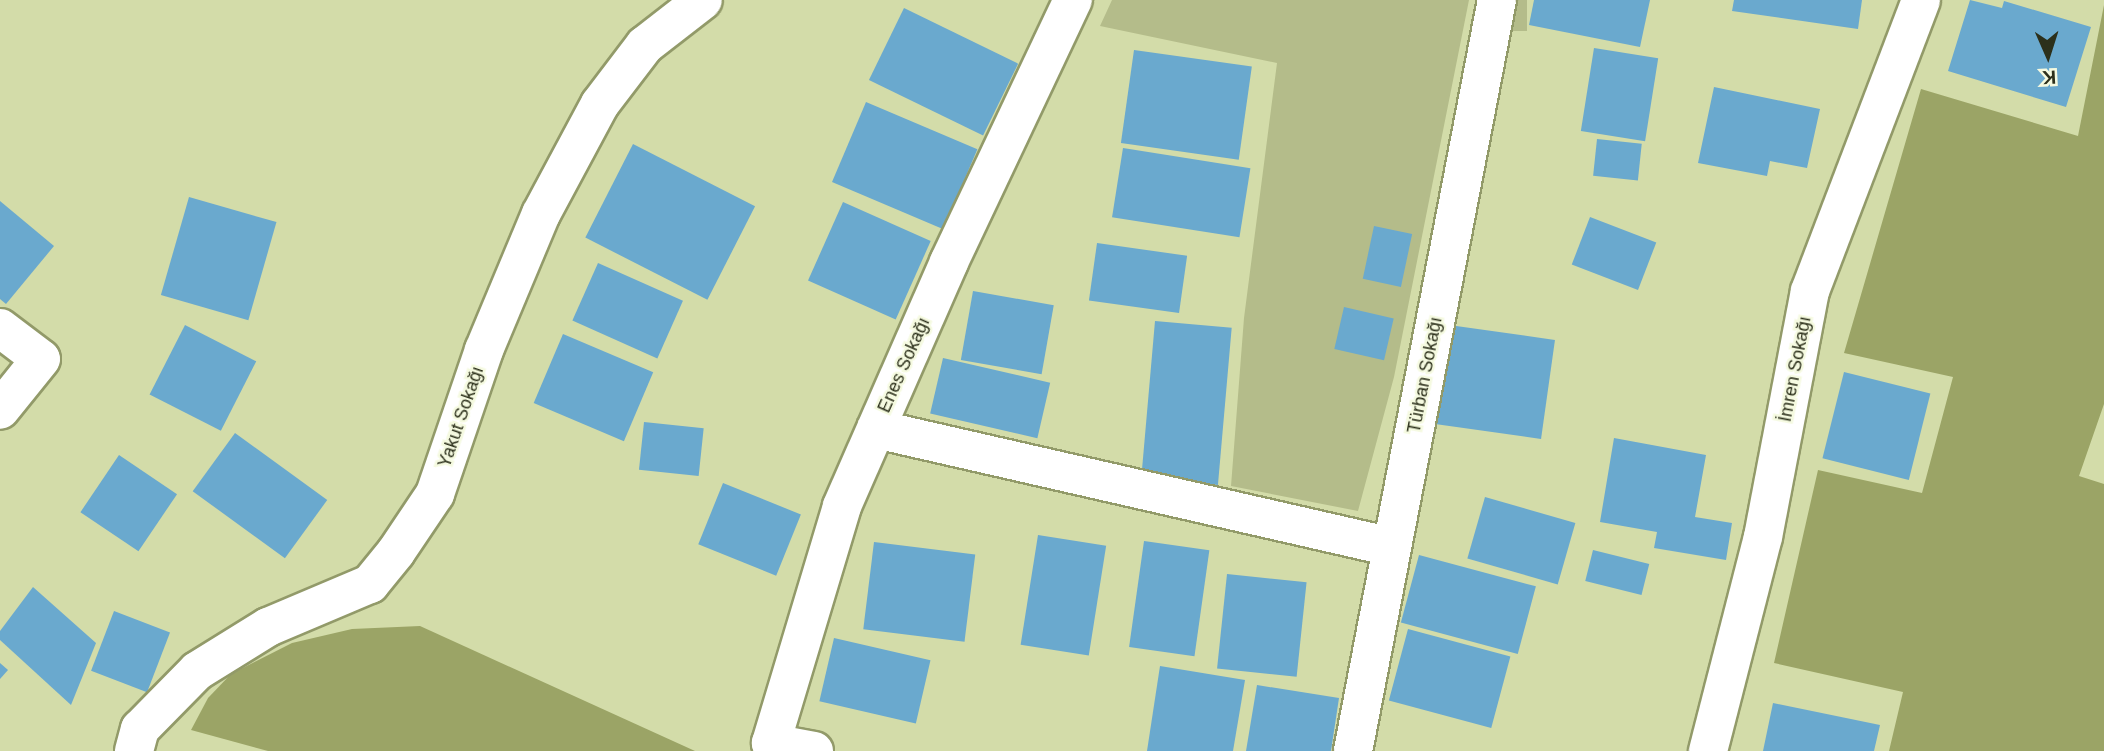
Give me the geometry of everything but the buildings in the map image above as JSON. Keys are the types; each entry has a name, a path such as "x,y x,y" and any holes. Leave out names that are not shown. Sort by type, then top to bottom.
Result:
{"street":[{"name":"Yakut Sokağı","path":"134,751 140,729 197,671 268,627 370,584 396,552 435,494 484,350 526,251 600,104 645,46 703,0"},
{"name":"Enes Sokağı","path":"814,751 771,743 842,506 948,262 1073,0"},
{"name":"Türban Sokağı","path":"1353,751 1497,0"},
{"name":"İmren Sokağı","path":"1708,751 1763,537 1810,291 1922,0"},
{"path":"0,328 41,359 0,410"},
{"path":"876,429 1392,547"}],"green space":[{"path":"1112,0 1469,0 1394,377 1358,511 1231,486 1244,318 1277,63 1100,26"},
{"path":"1511,0 1527,0 1527,31 1511,31"},
{"path":"2104,5 2104,404 2079,476 2104,484 2104,751 1889,751 1903,692 1774,663 1818,470 1922,493 1953,377 1844,353 1921,89 2078,136"},
{"path":"420,626 695,751 268,751 191,730 208,698 231,674 292,643 352,629"}]}
